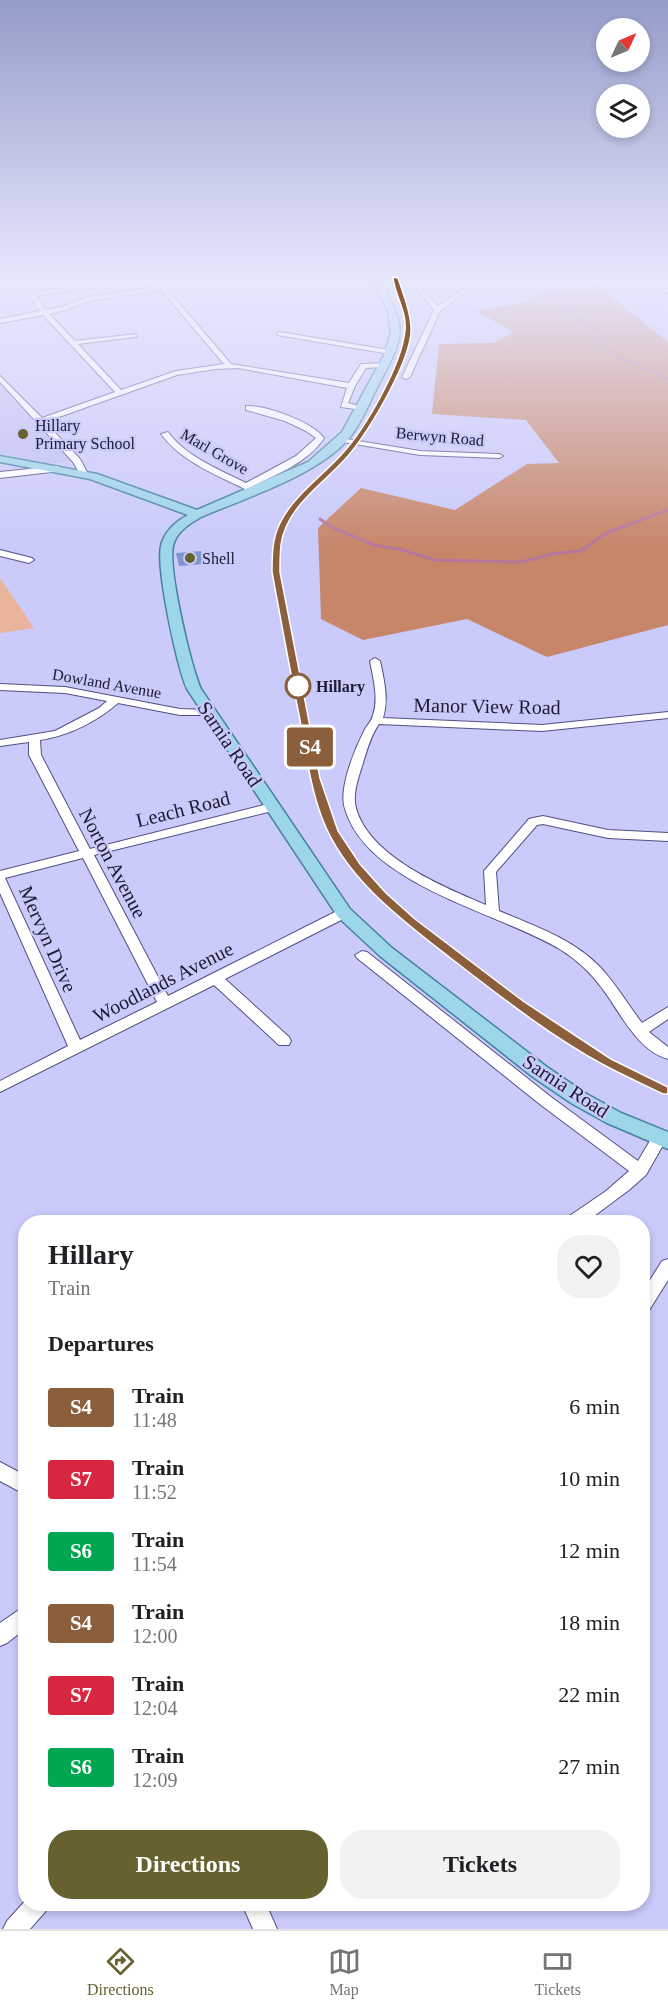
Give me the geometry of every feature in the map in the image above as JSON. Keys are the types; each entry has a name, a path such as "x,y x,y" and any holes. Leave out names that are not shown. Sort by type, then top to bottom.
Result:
{"main road":[{"path":"170,538 178,527 194,516 250,488 312,464 330,452 343,440 382,368"},
{"path":"0,459 84,474 194,516"},
{"path":"57,469 69,466 77,460"},
{"path":"140,494 163,506 194,516"},
{"name":"Sarnia Road","path":"163,506 168,519 170,538 165,555 167,571 187,673 208,712 344,913 386,952 424,993 578,1098 664,1140"}],"street":[{"path":"96,368 120,393"},
{"path":"41,421 176,373 214,368"},
{"path":"241,368 351,386"},
{"path":"362,408 344,405 351,386 363,368"},
{"path":"405,377 409,368"},
{"path":"0,378 77,460 84,474"},
{"path":"249,408 263,410 317,433 320,438 315,446 250,488"},
{"name":"Marl Grove","path":"165,434 166,438 181,450 250,488"},
{"name":"Berwyn Road","path":"343,440 420,453 499,456"},
{"path":"0,475 57,469"},
{"path":"0,553 29,560"},
{"path":"375,661 381,693 380,711 369,731 350,785 350,809 357,825 373,847 388,861 437,887 558,943 583,960 607,983 640,1031 652,1044 668,1054"},
{"name":"Dowland Avenue","path":"0,687 65,690 186,713 208,712"},
{"path":"0,742 49,737 68,730 103,710 115,700"},
{"name":"Manor View Road","path":"376,721 542,728 668,715"},
{"name":"Norton Avenue","path":"34,739 35,754 165,1003"},
{"name":"Leach Road","path":"0,877 86,853 272,807"},
{"path":"493,912 490,871 533,822 543,820 608,834 668,837"},
{"name":"Mervyn Drive","path":"0,877 76,1048"},
{"name":"Woodlands Avenue","path":"0,1087 344,913"},
{"path":"362,955 424,993 640,1171"},
{"path":"214,978 284,1041"},
{"path":"640,1031 668,1012"},
{"path":"583,1215 640,1171 664,1140"},
{"path":"650,1294 668,1266"},
{"path":"0,1471 18,1481"},
{"path":"0,1636 18,1621"},
{"path":"15,1929 31,1911"},
{"path":"257,1911 265,1929"}],"shaded area":[{"path":"437,368 668,368 668,625 547,657 467,619 363,640 321,619 318,528 361,488 455,510 527,464 559,463 526,420 432,414"},
{"name":"Hillary Primary School","path":"0,385 70,461 49,464 0,453"},
{"path":"0,578 34,628 0,633"}],"building":[{"name":"Shell","path":"201,551 204,564 179,566 176,553"}],"waterway":[{"path":"644,368 668,379"},
{"path":"320,519 333,528 374,545 402,550 435,560 520,562 557,553 581,551 606,533 668,510"}],"railway":[{"path":"337,464 372,419 399,368"},
{"path":"301,703 276,572 278,548 283,528 291,512 337,464"},
{"path":"301,702 317,790 327,818 343,847 363,875 415,927 530,1013"},
{"path":"528,1011 593,1054 668,1091"}],"train":[{"name":"S4","path":"396,368 369,424 345,455 293,508 277,543 276,572 315,778 326,817 342,847 356,866 382,896 411,922 518,1004 578,1045 607,1062 668,1091"}],"place":[{"name":"Hillary Primary School","path":"23,434"},
{"name":"Shell","path":"190,558"},
{"name":"Hillary","path":"298,686"}]}
